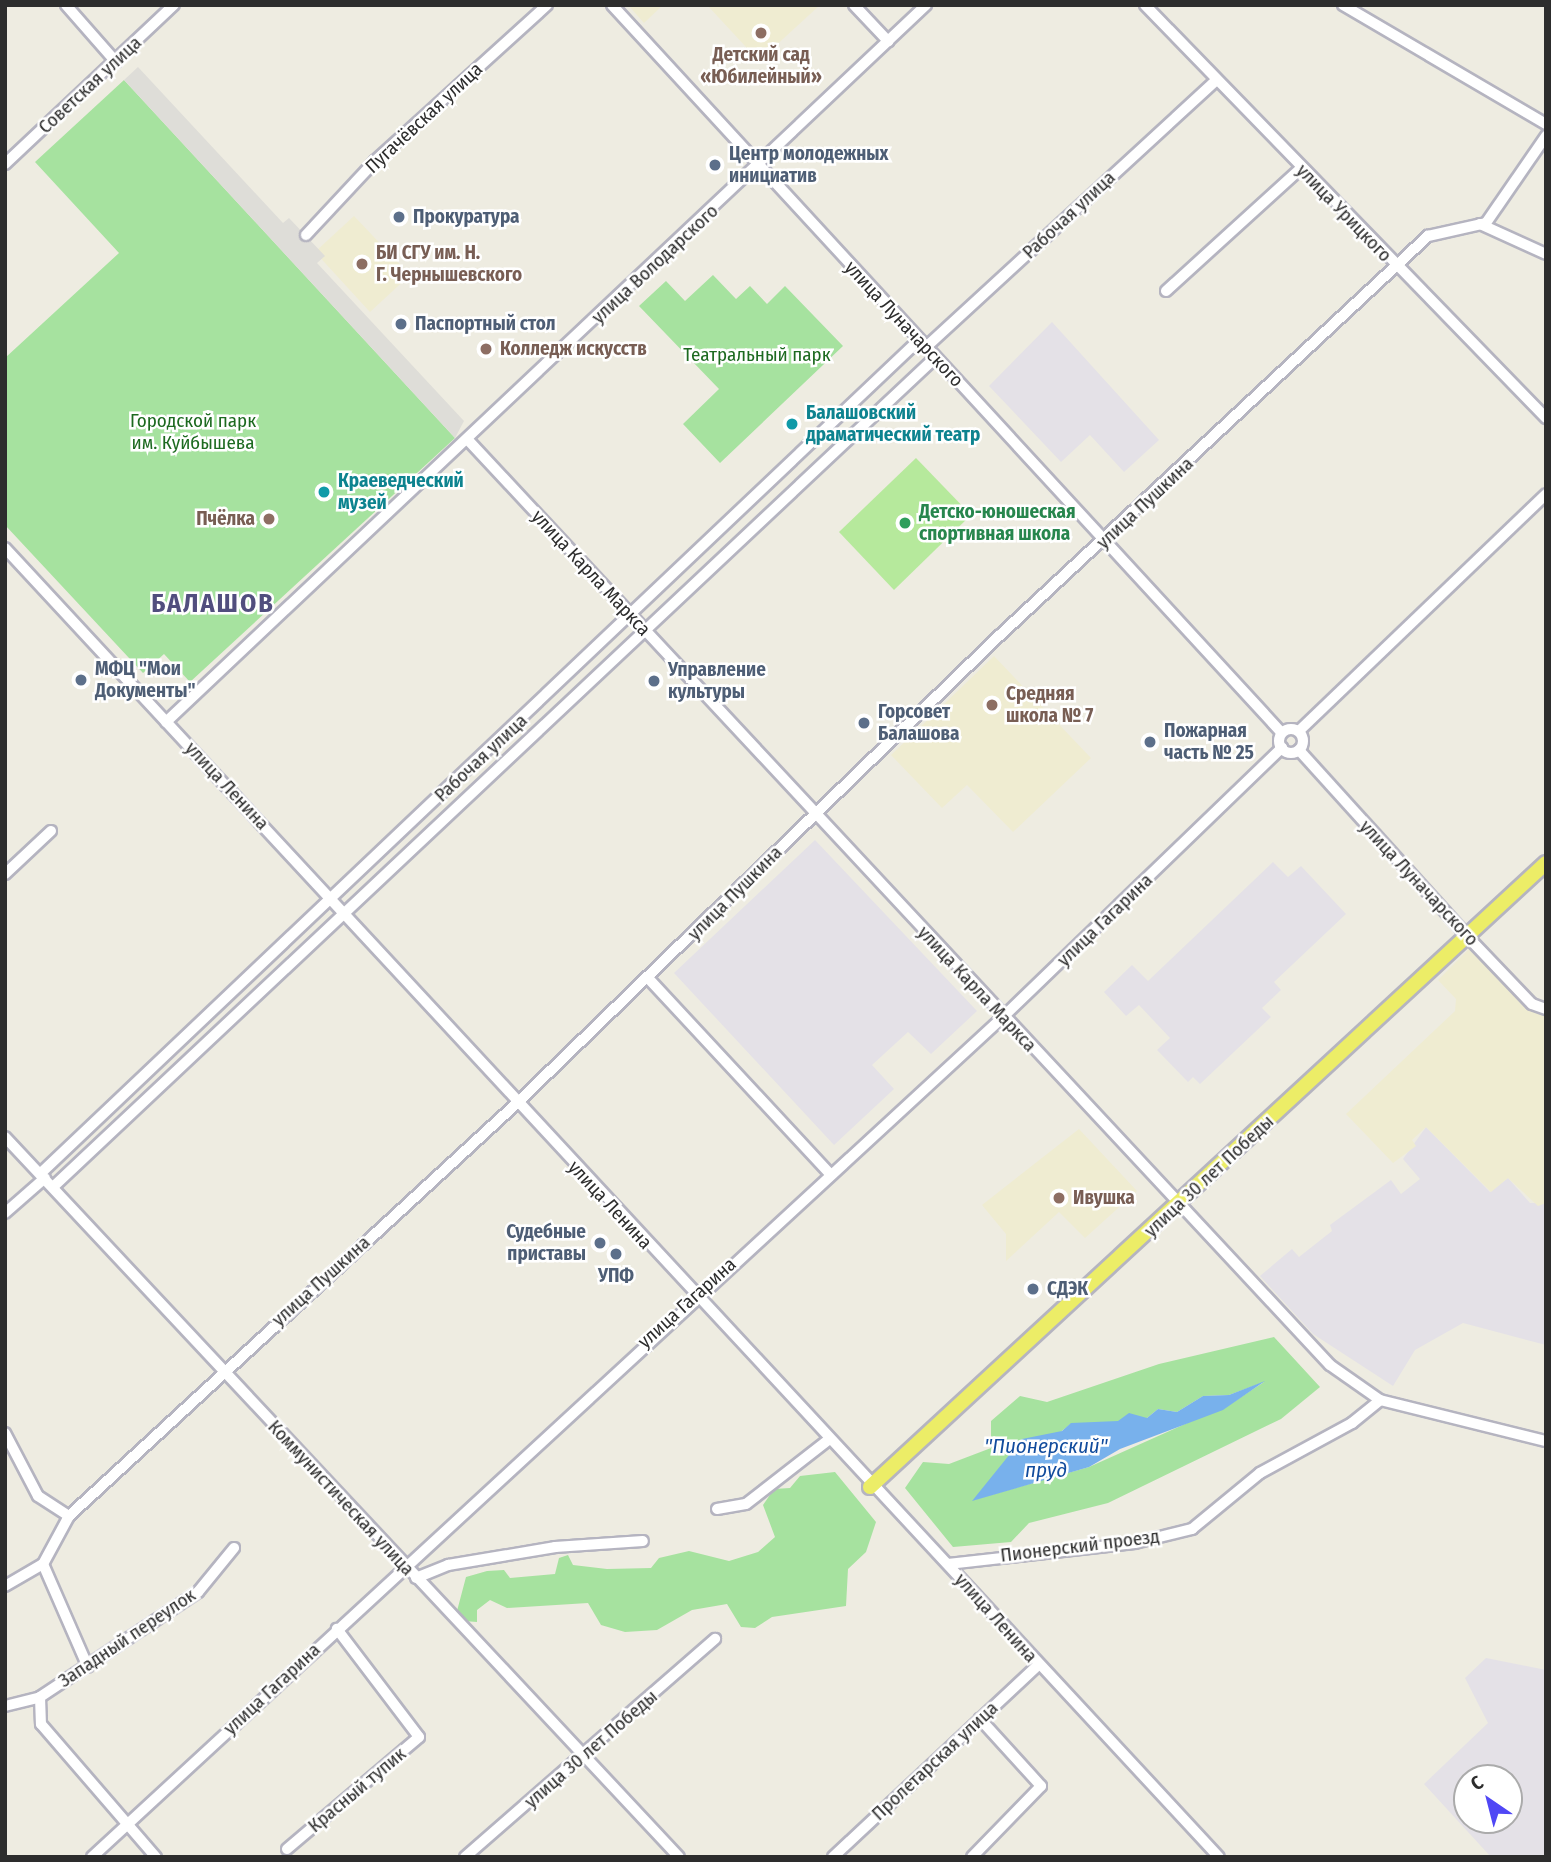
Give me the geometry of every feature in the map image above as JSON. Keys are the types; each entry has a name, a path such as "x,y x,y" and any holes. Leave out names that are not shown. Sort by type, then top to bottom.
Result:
{"main road":[{"name":"улица 30 лет Победы","path":"870,1487 1178,1206 1546,863"}],"street":[{"path":"66,5 116,62"},
{"name":"Советская улица","path":"5,164 174,5"},
{"name":"Пугачёвская улица","path":"306,236 375,162 547,5"},
{"name":"улица Луначарского","path":"612,5 922,344 1107,539 1282,733"},
{"path":"854,5 888,41"},
{"name":"улица Володарского","path":"166,722 758,167 926,5"},
{"name":"улица Урицкого","path":"1145,5 1214,82 1546,418"},
{"path":"1343,5 1546,124"},
{"name":"Рабочая улица","path":"5,1213 328,902 631,616 922,344 1214,82"},
{"path":"1546,136 1480,224 1546,254"},
{"path":"1166,291 1300,169"},
{"name":"улица Пушкина","path":"43,1564 69,1516 221,1371 516,1104 815,814 1428,236 1480,224"},
{"name":"Рабочая улица","path":"53,1187 648,634 935,358"},
{"name":"улица Карла Маркса","path":"468,440 1303,1340 1380,1399 1546,1441"},
{"path":"1299,732 1299,750 1282,748 1282,733 1299,732 1546,494"},
{"name":"улица Ленина","path":"5,548 305,869 328,902 827,1441 948,1564 1038,1665 1219,1857"},
{"name":"улица Гагарина","path":"92,1857 694,1296 1003,1017 1282,748"},
{"name":"улица Луначарского","path":"1299,750 1466,935 1532,1004 1546,1009"},
{"path":"5,874 51,831"},
{"path":"648,978 830,1174"},
{"name":"Коммунистическая улица","path":"5,1137 43,1175 221,1371 679,1857"},
{"name":"Пионерский проезд","path":"948,1564 1135,1543 1192,1529 1260,1473 1352,1423 1380,1399"},
{"path":"5,1433 38,1496 69,1516"},
{"path":"717,1508 746,1504 827,1441"},
{"path":"416,1578 448,1565 555,1547 643,1541"},
{"name":"Западный переулок","path":"5,1706 40,1697 198,1592 234,1548"},
{"path":"5,1586 43,1564 88,1667"},
{"name":"Красный тупик","path":"287,1849 419,1737 337,1629"},
{"name":"улица 30 лет Победы","path":"465,1857 584,1758 715,1639"},
{"name":"Пролетарская улица","path":"833,1857 1038,1665"},
{"path":"40,1697 41,1724 156,1857"},
{"path":"972,1857 1041,1786 980,1719"}],"shaded area":[{"path":"628,5 663,5 644,23"},
{"name":"Детский сад «Юбилейный»","path":"707,5 820,5 759,61"},
{"path":"138,67 283,223 289,218 325,256 317,263 464,421 455,438 124,80"},
{"name":"БИ СГУ им. Н. Г. Чернышевского","path":"354,216 410,275 370,312 315,252"},
{"path":"1052,322 1159,440 1124,472 1090,435 1061,462 989,386"},
{"name":"Средняя школа № 7","path":"994,656 1091,758 1013,832 967,785 942,808 891,755"},
{"path":"815,840 977,1011 931,1054 908,1032 872,1065 894,1089 834,1145 674,973"},
{"path":"1273,862 1288,877 1301,866 1346,914 1274,982 1281,990 1262,1008 1271,1017 1200,1084 1193,1077 1188,1082 1157,1050 1170,1038 1139,1005 1126,1016 1104,992 1132,965 1148,981"},
{"path":"1471,947 1546,1014 1546,1203 1538,1206 1508,1178 1491,1192 1426,1127 1412,1140 1416,1146 1393,1163 1346,1114 1455,1011 1456,999 1438,980"},
{"path":"1426,1127 1490,1192 1508,1178 1530,1203 1546,1203 1546,1345 1463,1323 1415,1350 1393,1386 1313,1334 1260,1276 1292,1249 1299,1257 1332,1231 1330,1225 1391,1180 1401,1194 1420,1179 1403,1159"},
{"name":"Ивушка","path":"1079,1129 1137,1191 1085,1238 1059,1212 1006,1261 1006,1234 982,1205"},
{"path":"1486,1658 1546,1670 1546,1857 1491,1857 1470,1834 1523,1834 1523,1764 1453,1764 1453,1816 1424,1784 1488,1723 1465,1678"}],"green space":[{"name":"Городской парк им. Куйбышева","path":"124,80 455,438 190,682 164,654 143,673 5,525 5,358 119,253 35,162"},
{"name":"Театральный парк","path":"713,275 736,299 750,286 767,304 785,286 843,346 720,463 683,424 719,389 639,306 666,281 685,301"},
{"name":"Детско-юношеская спортивная школа","path":"916,458 971,515 894,590 839,532"},
{"path":"1274,1337 1320,1387 1281,1419 1108,1503 1029,1523 1011,1542 953,1547 905,1488 923,1462 949,1464 991,1448 991,1421 1020,1396 1047,1402 1159,1364","holes":["1264,1382 1232,1403 1089,1467 973,1500 1072,1423 1090,1427 1147,1418 1158,1409 1177,1412 1203,1396 1229,1395"]},
{"path":"835,1472 876,1522 866,1552 848,1569 846,1606 772,1617 755,1628 741,1627 727,1604 692,1610 657,1630 625,1632 601,1625 588,1603 507,1608 490,1600 477,1610 477,1622 464,1621 457,1611 466,1577 504,1570 510,1578 555,1574 559,1558 568,1555 573,1565 607,1569 651,1568 659,1558 689,1551 729,1561 758,1552 775,1537 763,1505 774,1489 790,1488 800,1476"}],"water":[{"name":"\"Пионерский\" пруд","path":"1265,1381 1223,1410 1120,1449 1089,1467 972,1501 1022,1439 1062,1431 1071,1423 1118,1421 1129,1413 1147,1418 1158,1409 1177,1412 1203,1396 1229,1395"}],"place":[{"name":"Детский сад «Юбилейный»","path":"761,33"},
{"name":"Центр молодежных инициатив","path":"715,165"},
{"name":"Прокуратура","path":"399,217"},
{"name":"БИ СГУ им. Н. Г. Чернышевского","path":"362,264"},
{"name":"Паспортный стол","path":"401,324"},
{"name":"Колледж искусств","path":"486,349"},
{"name":"Балашовский драматический театр","path":"792,424"},
{"name":"Краеведческий музей","path":"324,492"},
{"name":"Пчёлка","path":"269,519"},
{"name":"Детско-юношеская спортивная школа","path":"905,523"},
{"name":"МФЦ \"Мои Документы\"","path":"81,680"},
{"name":"Управление культуры","path":"654,681"},
{"name":"Средняя школа № 7","path":"992,705"},
{"name":"Горсовет Балашова","path":"864,723"},
{"name":"Пожарная часть № 25","path":"1150,742"},
{"name":"Ивушка","path":"1059,1198"},
{"name":"Судебные приставы","path":"600,1243"},
{"name":"УПФ","path":"616,1254"},
{"name":"СДЭК","path":"1033,1289"}],"district":[{"name":"БАЛАШОВ","path":"213,604"}]}
